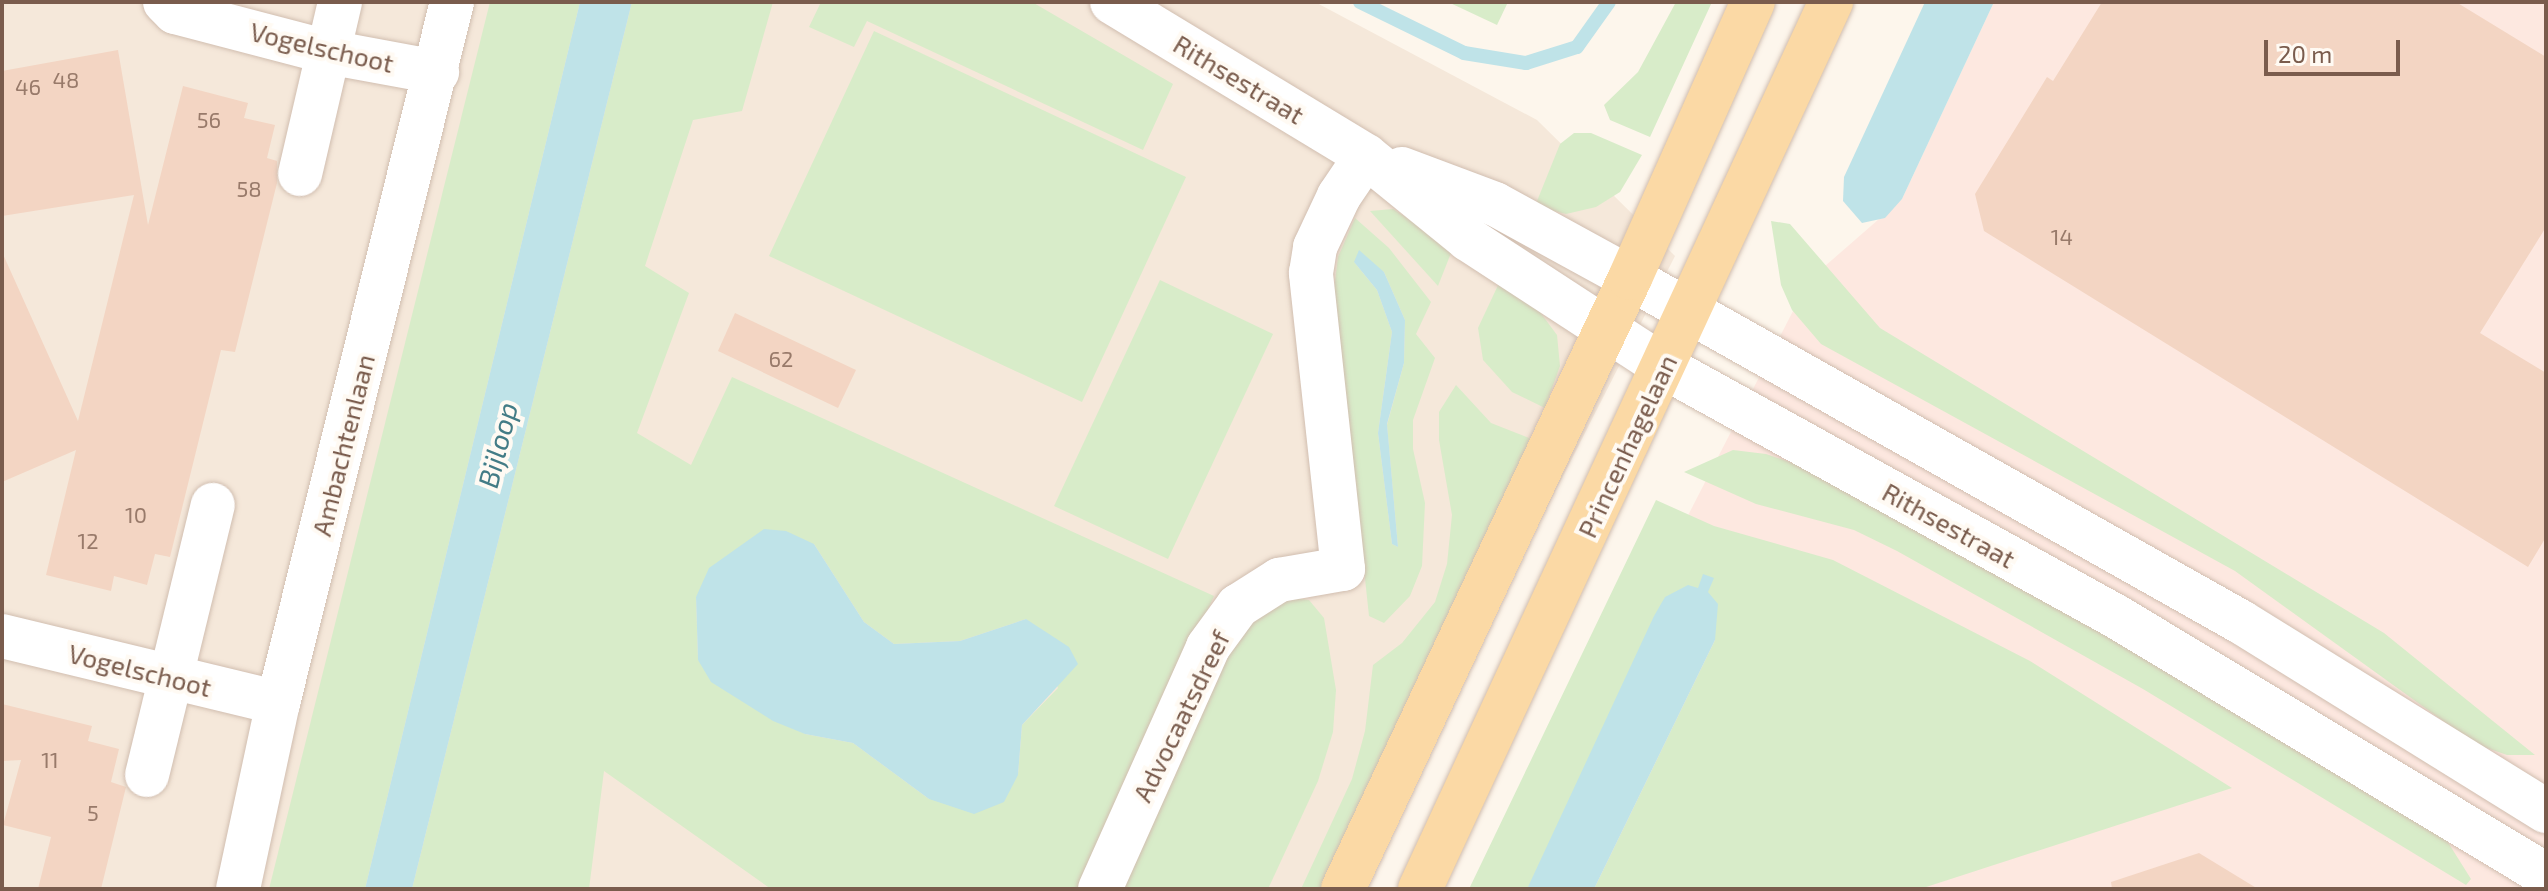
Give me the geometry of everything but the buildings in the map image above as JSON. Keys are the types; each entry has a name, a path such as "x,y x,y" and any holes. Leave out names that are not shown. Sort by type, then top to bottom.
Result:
{"main road":[{"path":"1343,889 1630,278 1753,2"},
{"name":"Princenhagelaan","path":"1420,889 1831,2"}],"street":[{"name":"Vogelschoot","path":"165,2 175,12 328,52 437,72"},
{"path":"300,174 340,2"},
{"name":"Ambachtenlaan","path":"238,889 278,703 452,2"},
{"name":"Rithsestraat","path":"1112,2 1366,156 1468,239 1664,367 2117,617 2539,872"},
{"name":"Rithsestraat","path":"1366,156 1495,204 1630,278 1689,314 2241,622 2546,811"},
{"name":"Advocaatsdreef","path":"1100,889 1208,647 1238,606 1279,580 1343,569 1311,273 1315,247 1339,196 1366,156"},
{"path":"147,775 213,505"},
{"name":"Vogelschoot","path":"2,636 278,703"}],"shaded area":[{"path":"2,2 1315,2 1537,120 1675,256 1353,889 2,889"},
{"path":"1994,2 2546,2 2546,889 1496,889 1809,280 1902,199"}],"green space":[{"path":"490,2 580,2 365,889 269,889"},
{"path":"632,2 773,2 742,111 693,120 645,266 689,293 637,433 691,465 732,377 1214,596 1085,889 771,889 604,771 589,889 412,889","holes":["814,544 864,622 894,644 960,641 1026,619 1058,688 1022,725 1018,775 929,799 853,743 805,734 698,660 696,597"]},
{"path":"821,2 1032,2 1173,84 1143,150 867,21 854,47 809,27"},
{"path":"1448,2 1508,2 1497,25"},
{"path":"1676,2 1712,2 1650,137 1610,120 1604,105 1638,72"},
{"path":"874,31 1186,177 1082,402 769,256"},
{"path":"1574,133 1591,133 1642,155 1620,192 1596,207 1566,214 1535,206 1560,144"},
{"path":"1393,209 1453,248 1438,286 1370,211"},
{"path":"1355,218 1389,248 1431,302 1416,334 1435,358 1413,420 1413,449 1425,503 1422,566 1410,596 1384,623 1369,616 1334,289 1338,257","holes":["1354,262 1384,272 1405,320 1404,363 1387,425 1398,547 1392,544 1378,433 1392,332 1377,290"]},
{"path":"1771,221 1790,224 1880,328 2384,633 2535,755 2507,755 2475,744 2235,571 1821,344 1792,310 1781,285"},
{"path":"1160,280 1273,334 1168,559 1054,506"},
{"path":"1500,281 1534,304 1557,335 1560,366 1545,408 1512,392 1483,360 1478,328"},
{"path":"1456,385 1491,423 1534,440 1325,889 1301,889 1352,779 1365,731 1373,665 1402,643 1435,602 1447,564 1452,515 1439,440 1439,412"},
{"path":"1733,450 1766,454 1813,470 1913,523 2439,828 2471,879 2466,885 2143,689 1897,551 1854,530 1756,504 1684,472"},
{"path":"1656,500 1714,526 1833,560 2030,661 2232,788 1920,889 1594,889 1715,640 1698,588 1527,889 1469,889"},
{"path":"1287,597 1309,600 1324,618 1336,690 1333,732 1318,781 1268,889 1115,889 1229,636"}],"water":[{"name":"Bijloop","path":"580,2 632,2 412,889 365,889"},
{"path":"1925,2 1994,2 1902,199 1885,218 1862,223 1843,201 1844,177"},
{"path":"1359,250 1384,272 1405,320 1404,363 1387,424 1398,547 1392,544 1378,433 1392,332 1377,290 1354,262"},
{"path":"764,529 786,531 814,544 864,622 894,644 960,641 1026,619 1069,647 1078,664 1022,725 1018,775 1004,802 974,814 929,799 853,743 805,734 773,721 711,682 698,660 696,597 709,568"},
{"path":"1703,574 1714,578 1708,592 1718,604 1715,640 1594,889 1527,889 1654,616 1665,597 1688,585 1698,588"}],"waterway":[{"path":"1360,2 1464,53 1526,63 1577,47 1609,2"}]}
